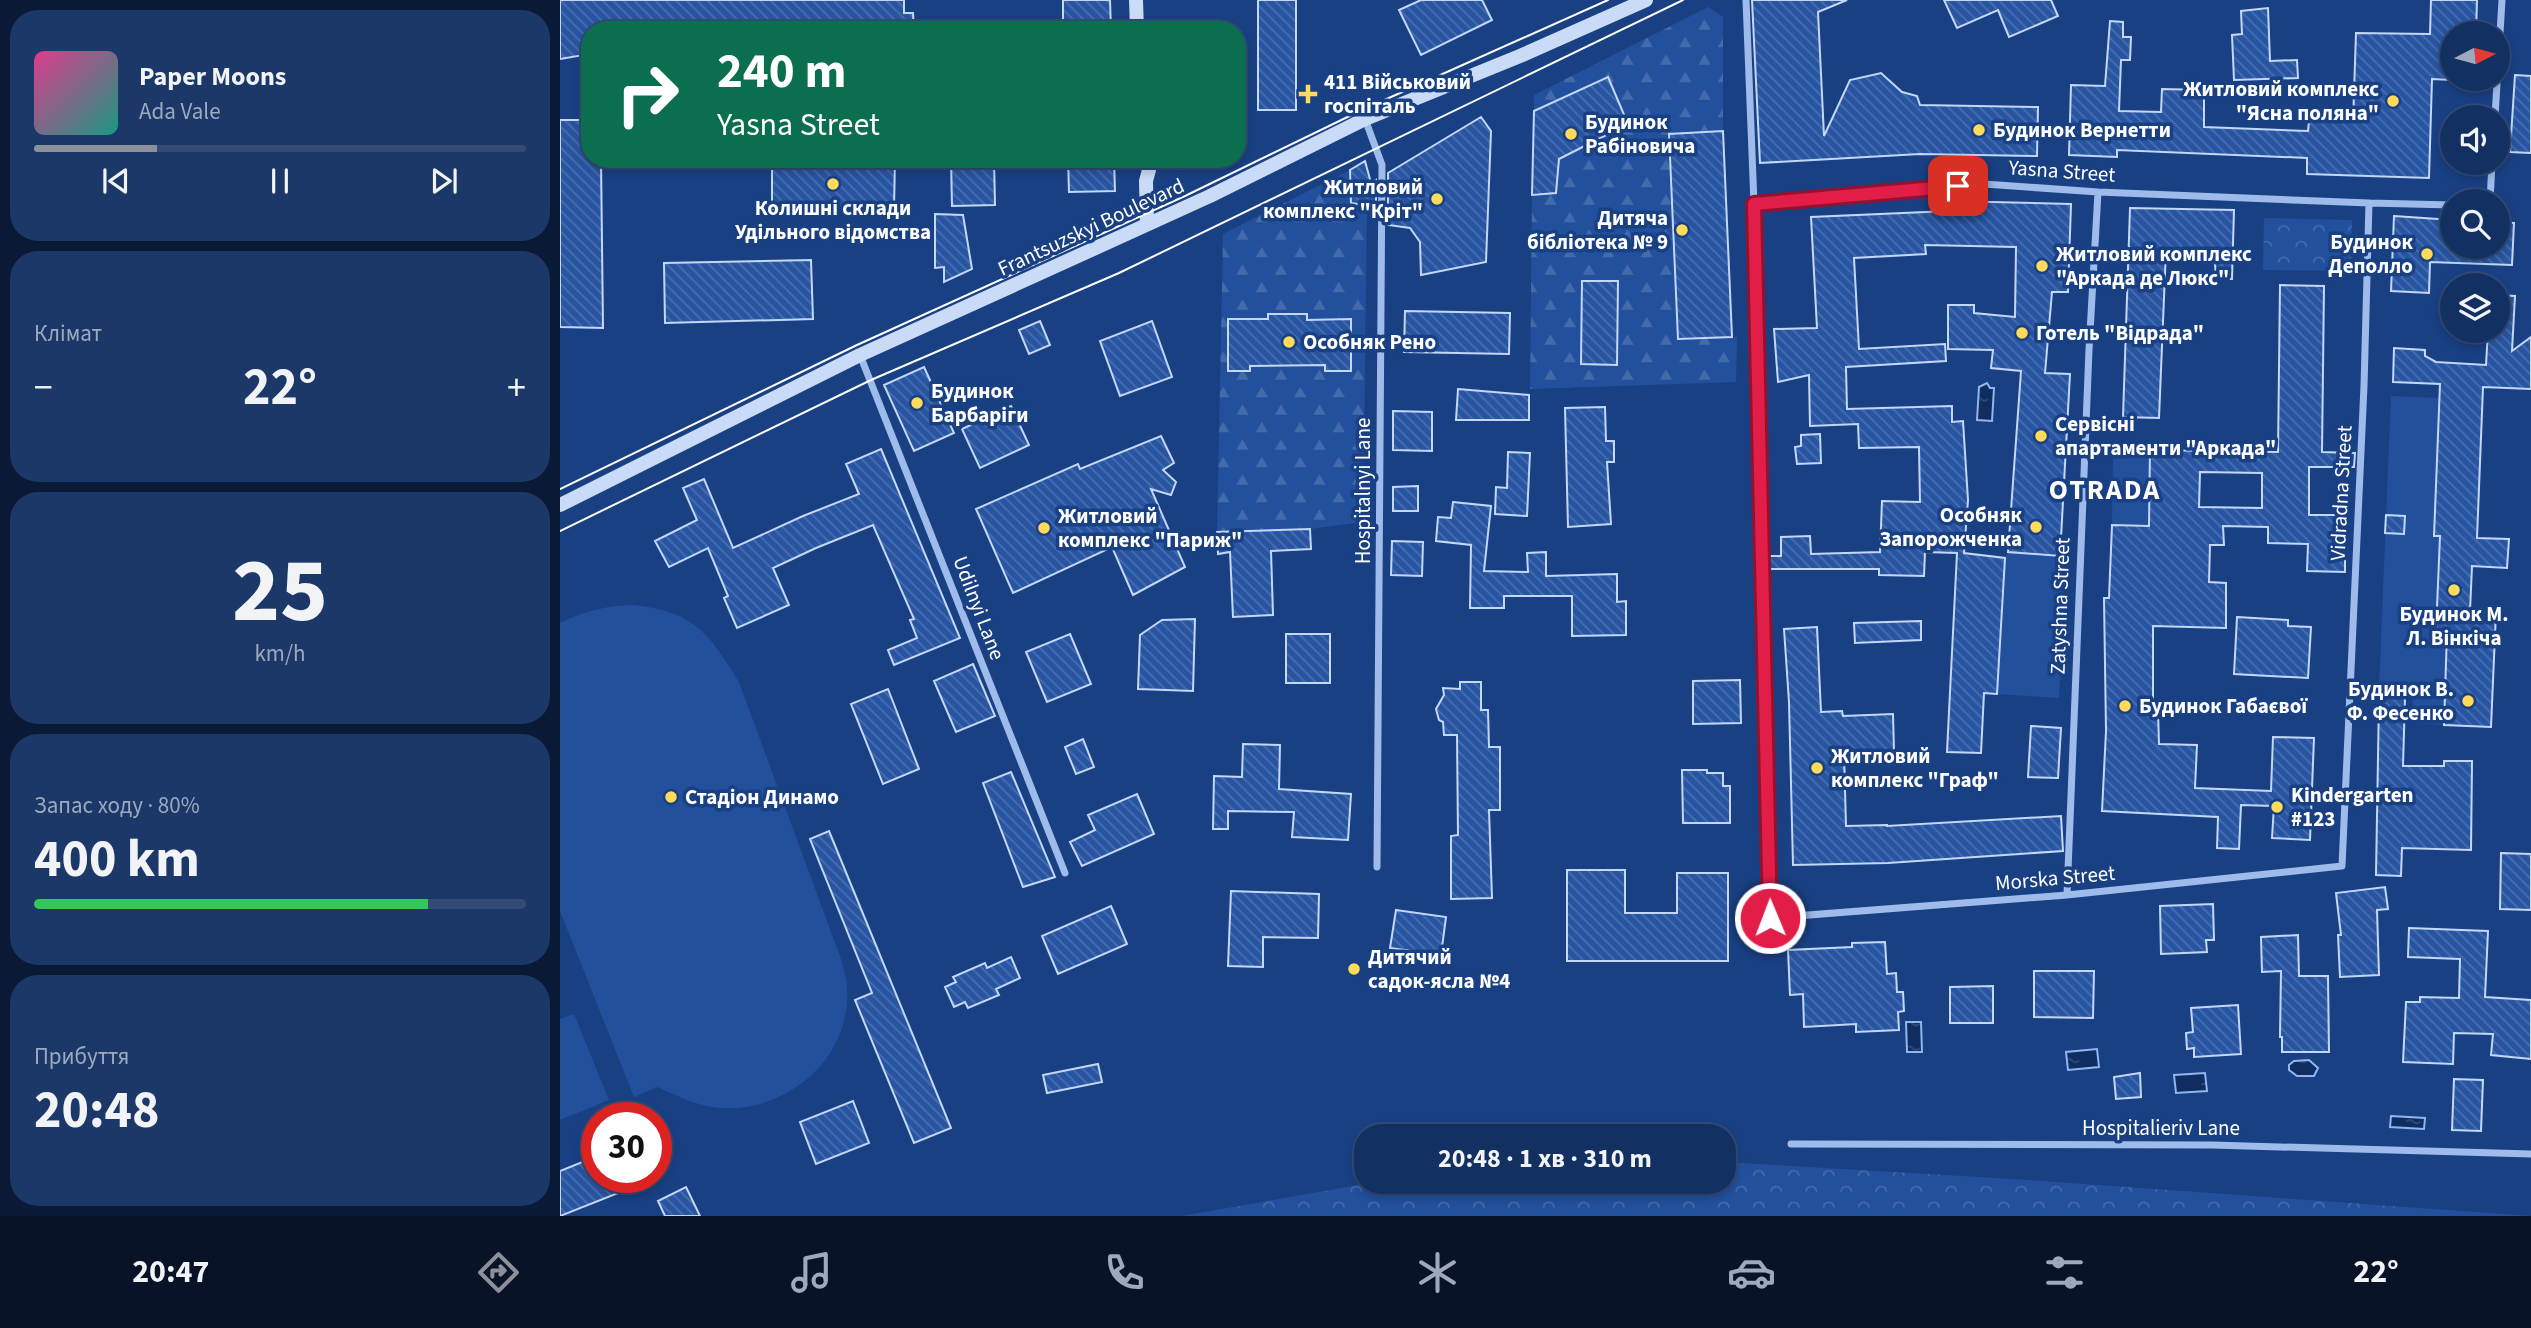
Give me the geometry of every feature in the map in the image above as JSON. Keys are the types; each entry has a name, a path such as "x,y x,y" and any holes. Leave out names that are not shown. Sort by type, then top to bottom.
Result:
{"street":[{"path":"1136,0 1137,21"},
{"path":"1146,0 1146,21"},
{"name":"Frantsuzskyi Boulevard","path":"560,505 860,355 1210,196 1365,119 1520,56 1646,0"},
{"path":"1746,0 1754,204"},
{"path":"2496,105 2502,0"},
{"name":"Hospitalnyi Lane","path":"1365,119 1382,165 1377,867"},
{"path":"1140,168 1146,181"},
{"path":"1147,223 1146,181 1149,168"},
{"name":"Yasna Street","path":"1754,204 1984,184 2098,192 2369,203"},
{"name":"Zatyshna Street","path":"2067,895 2088,363 2098,192"},
{"path":"2369,203 2440,205"},
{"name":"Vidradna Street","path":"2342,866 2364,386 2369,203"},
{"name":"Morska Street","path":"1754,204 1770,918 2067,895 2342,866"},
{"name":"Udilnyi Lane","path":"860,355 1065,873"},
{"name":"Hospitalieriv Lane","path":"1791,1144 2212,1145 2531,1153"}],"green space":[{"path":"1708,7 1723,17 1723,131 1669,134 1678,339 1737,337 1736,382 1530,389 1532,195 1556,193 1559,159 1627,124 1551,105 1534,111 1534,95"},
{"path":"1350,170 1351,203 1367,206 1363,522 1310,529 1217,532 1223,234"},
{"path":"2264,218 2352,220 2351,271 2263,270"},
{"path":"2391,396 2439,398 2434,536 2440,536 2436,631 2447,632 2444,725 2412,723 2413,690 2379,688"},
{"path":"2113,450 2150,450 2149,526 2112,525"},
{"path":"2008,552 2068,556 2059,698 1997,694 2005,558"},
{"name":"Стадіон Динамо","path":"631,605 670,612 697,627 718,650 739,682 841,959 847,985 846,1011 839,1036 827,1057 811,1076 791,1091 769,1101 744,1107 711,1107 657,1087 634,1097 560,911 560,623 595,610"},
{"path":"574,1014 609,1100 581,1102 581,1111 560,1120 560,1019"},
{"path":"1736,1163 2030,1180 2531,1216 1182,1216 1354,1186 1354,1194 1736,1194"}],"water":[{"path":"1987,383 1990,388 1994,388 1992,421 1977,420 1979,387"},
{"path":"1906,1022 1921,1022 1922,1052 1907,1052"},
{"path":"2097,1049 2099,1067 2068,1070 2066,1052"},
{"path":"2309,1060 2318,1068 2314,1076 2297,1076 2289,1070 2289,1065 2294,1061"},
{"path":"2205,1073 2207,1091 2176,1093 2174,1075"},
{"path":"2391,1116 2425,1118 2424,1129 2390,1127"}],"building":[{"path":"560,0 904,0 904,13 913,13 913,21 581,21 581,56 560,59"},
{"path":"1063,0 1110,0 1111,21 1063,21"},
{"path":"1258,0 1296,0 1296,110 1258,110"},
{"path":"1421,0 1482,0 1492,20 1421,55 1399,10"},
{"path":"1752,0 1847,0 1818,12 1824,136 1850,80 1881,73 1902,92 1917,96 1920,105 2038,107 2037,156 1920,154 1760,163"},
{"path":"1944,0 2051,0 2058,16 2009,37 1998,10 1957,28"},
{"path":"2431,0 2477,0 2476,21 2440,21 2440,79 2432,79 2429,178 2307,174 2307,158 2117,150 2117,157 2069,155 2071,85 2105,86 2110,21 2123,22 2123,37 2131,37 2130,60 2121,60 2119,111 2161,112 2162,89 2204,90 2204,127 2308,131 2309,121 2353,122 2356,33 2430,34"},
{"path":"2268,8 2270,61 2297,60 2298,78 2234,80 2232,35 2242,34 2241,11"},
{"path":"2515,75 2531,76 2531,153 2510,152"},
{"name":"Будинок Рабіновича","path":"1608,77 1628,124 1559,159 1556,193 1532,195 1534,111"},
{"name":"Житловий комплекс \"Кріт\"","path":"1481,117 1491,131 1486,262 1421,275 1420,242 1410,228 1388,225 1388,173"},
{"path":"560,120 581,120 581,168 601,168 603,328 560,327"},
{"path":"1723,131 1732,337 1678,339 1669,134"},
{"path":"1365,161 1371,183 1376,180 1376,207 1351,203 1350,170"},
{"name":"Колишні склади Удільного відомства","path":"772,168 895,168 894,209 772,209"},
{"path":"951,168 994,168 995,205 952,206"},
{"path":"1068,168 1114,168 1115,191 1069,192"},
{"path":"1949,201 2071,204 2068,292 2052,292 2045,373 2070,374 2060,556 2008,552 2021,371 1991,368 1993,350 1948,349 1948,305 1974,305 1974,313 2015,317 2016,247 1925,245 1926,254 1854,258 1859,349 1945,344 1946,361 1846,367 1847,409 1952,406 1952,422 1963,421 1968,500 1964,553 2005,558 1997,694 1984,693 1981,753 1947,752 1957,553 1925,552 1924,576 1879,575 1879,569 1769,569 1769,556 1781,556 1781,537 1810,536 1811,554 1880,552 1882,501 1920,502 1919,447 1859,448 1858,424 1810,426 1809,375 1778,382 1774,329 1817,328 1811,217 1949,211"},
{"path":"2130,208 2234,210 2232,279 2216,279 2215,264 2203,252 2166,250 2159,418 2123,417"},
{"path":"935,214 963,215 972,269 944,282 944,267 935,268"},
{"name":"Будинок Деполло","path":"2394,216 2440,219 2440,259 2510,259 2510,223 2514,223 2512,265 2430,262 2429,293 2391,291"},
{"path":"811,260 813,319 665,323 664,263"},
{"path":"1582,281 1618,281 1617,365 1581,364"},
{"path":"2280,285 2324,286 2322,452 2355,453 2354,467 2309,467 2309,515 2345,515 2345,572 2307,571 2308,544 2268,543 2268,527 2223,526 2224,545 2210,545 2209,582 2226,583 2226,628 2153,626 2153,711 2158,711 2159,744 2197,745 2195,788 2271,791 2273,737 2314,738 2310,840 2272,838 2274,806 2241,805 2239,849 2217,848 2218,817 2102,811 2106,731 2104,598 2109,598 2112,525 2149,526 2150,450 2278,452","holes":["2200,472 2262,473 2262,508 2199,507"]},
{"path":"2510,296 2515,296 2512,351 2531,337 2531,389 2483,387 2477,538 2509,539 2507,568 2472,566 2470,611 2496,612 2491,727 2444,725 2447,632 2436,631 2440,536 2434,536 2440,384 2393,382 2394,348 2425,350 2425,356 2436,362 2486,365 2487,343 2510,343"},
{"path":"1405,311 1510,313 1509,354 1404,352"},
{"name":"Особняк Рено","path":"1268,314 1307,314 1307,320 1351,319 1351,371 1325,371 1325,365 1250,366 1250,371 1228,371 1228,319 1268,319"},
{"path":"1040,321 1050,345 1029,354 1019,330"},
{"path":"1152,321 1172,377 1120,396 1100,341"},
{"name":"Будинок Барбаріги","path":"924,367 954,433 914,451 884,385"},
{"path":"1458,389 1529,395 1529,420 1456,420"},
{"path":"1011,406 1029,445 980,468 962,429"},
{"path":"1605,407 1606,441 1614,441 1614,462 1607,462 1611,524 1568,527 1565,408"},
{"path":"1393,411 1432,412 1432,451 1393,450"},
{"path":"1820,434 1821,463 1797,464 1795,447 1801,446 1801,435"},
{"path":"1161,436 1174,463 1163,470 1176,482 1171,495 1151,489 1185,567 1133,595 1112,547 1013,593 976,509 1078,464 1080,469"},
{"path":"881,449 960,638 894,665 888,650 917,638 910,620 914,619 873,525 773,568 789,605 737,628 724,598 728,596 708,548 669,567 655,541 697,520 683,488 704,479 733,548 859,494 846,464"},
{"path":"1508,452 1530,453 1527,516 1495,514 1496,487 1507,488"},
{"path":"1418,486 1418,511 1393,511 1393,487"},
{"path":"1453,502 1491,506 1484,571 1528,572 1527,553 1546,552 1546,576 1617,574 1617,602 1626,601 1626,635 1572,636 1572,596 1504,596 1504,608 1470,608 1471,545 1436,541 1438,517 1451,518"},
{"path":"2386,515 2405,516 2404,534 2385,533"},
{"path":"1310,529 1311,549 1271,551 1273,615 1233,617 1230,552 1218,554 1217,532"},
{"path":"1392,541 1423,542 1422,576 1391,575"},
{"path":"2237,617 2288,620 2288,626 2311,627 2308,678 2234,674"},
{"path":"1195,619 1193,691 1138,689 1140,635 1162,620"},
{"path":"1921,621 1921,640 1855,643 1854,623"},
{"path":"1817,627 1821,712 1842,711 1843,716 1893,714 1894,751 1844,753 1846,826 2061,816 2063,851 1888,863 1793,865 1789,702 1784,629"},
{"path":"1070,634 1091,684 1047,702 1026,652"},
{"path":"1286,634 1330,634 1330,683 1286,683"},
{"path":"973,664 995,716 956,732 934,681"},
{"path":"1740,680 1741,723 1693,724 1693,681"},
{"path":"1460,682 1481,682 1481,710 1488,710 1489,747 1500,747 1500,810 1489,810 1492,898 1451,899 1451,836 1458,835 1457,735 1444,735 1443,722 1439,720 1436,709 1444,695 1443,688 1460,689"},
{"path":"888,689 919,769 883,784 851,704"},
{"path":"2379,698 2405,698 2403,766 2444,766 2444,761 2472,761 2471,850 2402,848 2401,876 2376,875"},
{"path":"2031,726 2061,728 2058,778 2028,777"},
{"path":"1083,739 1094,767 1076,774 1065,747"},
{"path":"1243,744 1280,745 1279,789 1351,794 1348,840 1292,837 1294,812 1228,811 1228,829 1213,829 1214,776 1242,777"},
{"path":"1682,770 1723,773 1723,786 1730,786 1730,823 1683,823"},
{"path":"1011,772 1055,877 1023,887 983,783"},
{"path":"1137,794 1154,834 1082,866 1070,842 1095,830 1088,815"},
{"path":"829,831 951,1128 914,1143 855,1000 872,993 810,839"},
{"path":"2501,853 2531,854 2531,910 2500,909"},
{"path":"1567,870 1625,870 1625,913 1677,913 1677,873 1728,873 1728,961 1567,961"},
{"path":"2385,887 2388,909 2377,910 2379,975 2340,977 2338,935 2341,935 2336,893"},
{"path":"1231,891 1319,894 1318,938 1263,937 1263,967 1228,966"},
{"path":"2213,904 2214,940 2206,940 2207,952 2161,954 2160,906"},
{"path":"1111,906 1127,944 1058,974 1042,936"},
{"path":"1396,910 1446,917 1441,955 1390,948"},
{"path":"2409,928 2488,931 2485,997 2531,1000 2531,1059 2491,1055 2493,1034 2454,1033 2453,1064 2403,1062 2406,1002 2420,1002 2420,997 2459,998 2460,959 2408,957"},
{"path":"2298,935 2299,976 2328,976 2329,1052 2282,1052 2281,971 2262,972 2261,937"},
{"path":"1885,942 1887,974 1896,973 1897,992 1903,992 1904,1011 1898,1012 1899,1030 1856,1032 1856,1024 1804,1027 1803,994 1790,995 1788,950 1852,947 1852,943"},
{"path":"1011,957 1020,978 996,989 999,995 968,1008 965,1002 954,1007 945,987 956,982 953,977 985,963 987,968"},
{"path":"2034,971 2094,971 2093,1018 2034,1017"},
{"path":"1993,986 1993,1023 1950,1023 1950,987"},
{"path":"2238,1005 2241,1054 2194,1057 2194,1048 2187,1049 2186,1033 2193,1032 2191,1008"},
{"path":"1098,1064 1102,1082 1047,1093 1043,1075"},
{"path":"2140,1073 2141,1097 2116,1099 2114,1077"},
{"path":"2454,1079 2483,1080 2481,1131 2452,1130"},
{"path":"853,1101 869,1143 816,1164 800,1122"},
{"path":"581,1162 581,1193 618,1193 560,1216 560,1171"},
{"path":"686,1187 700,1216 665,1216 658,1201"}],"tram line":[{"path":"1246,166 1362,110 1608,0"},
{"path":"560,531 871,380 1119,273 1683,0"},
{"path":"560,489 857,345 1243,168"}],"place":[{"name":"411 Військовий госпіталь","path":"1308,94"},
{"name":"Житловий комплекс \"Ясна поляна\"","path":"2393,101"},
{"name":"Будинок Вернетти","path":"1979,130"},
{"name":"Будинок Рабіновича","path":"1571,134"},
{"name":"Колишні склади Удільного відомства","path":"833,184"},
{"name":"Житловий комплекс \"Кріт\"","path":"1437,199"},
{"name":"Дитяча бібліотека № 9","path":"1682,230"},
{"name":"Будинок Деполло","path":"2427,254"},
{"name":"Житловий комплекс \"Аркада де Люкс\"","path":"2042,266"},
{"name":"Готель \"Відрада\"","path":"2022,333"},
{"name":"Особняк Рено","path":"1289,342"},
{"name":"Будинок Барбаріги","path":"917,403"},
{"name":"Сервісні апартаменти \"Аркада\"","path":"2041,436"},
{"name":"Особняк Запорожченка","path":"2036,527"},
{"name":"Житловий комплекс \"Париж\"","path":"1044,528"},
{"name":"Будинок М. Л. Вінкіча","path":"2454,590"},
{"name":"Будинок В. Ф. Фесенко","path":"2468,701"},
{"name":"Будинок Габаєвої","path":"2125,706"},
{"name":"Житловий комплекс \"Граф\"","path":"1817,768"},
{"name":"Стадіон Динамо","path":"671,797"},
{"name":"Kindergarten #123","path":"2277,807"},
{"name":"Дитячий садок-ясла №4","path":"1354,969"}],"district":[{"name":"OTRADA","path":"2105,489"}],"route":[{"path":"1770,918 1754,204 1958,186"}]}
